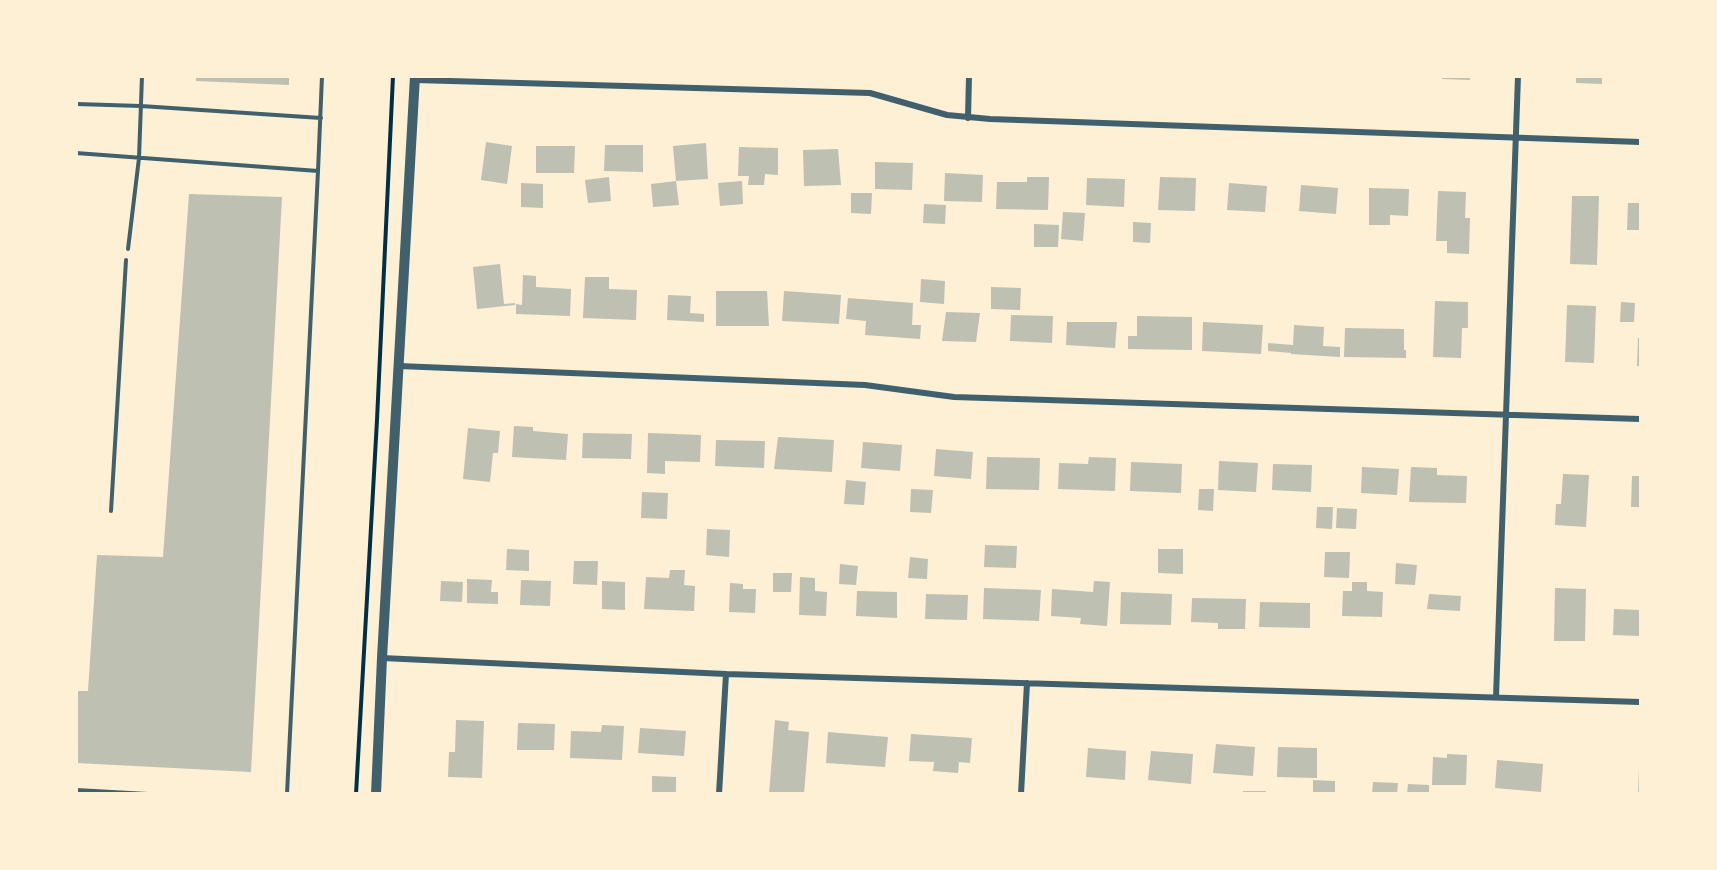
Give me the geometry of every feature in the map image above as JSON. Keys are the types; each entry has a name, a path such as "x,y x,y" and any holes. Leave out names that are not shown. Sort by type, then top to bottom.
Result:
{"street":[{"path":"968,117 969,76"},
{"path":"1496,697 1518,76"},
{"path":"376,794 415,78 870,93 947,115 968,117 1641,142"},
{"path":"399,366 865,385 954,397 1641,419"},
{"path":"382,658 726,674 1641,702"},
{"path":"719,794 726,674"},
{"path":"1021,794 1027,682"}],"lane":[{"path":"128,249 139,158 142,76"},
{"path":"287,794 322,76"},
{"path":"76,104 321,118"},
{"path":"76,153 318,171"},
{"path":"111,511 126,260"},
{"path":"76,790 148,794"}],"path":[{"path":"356,794 393,76"}],"building":[{"path":"196,76 289,76 289,85 196,81"},
{"path":"1442,76 1470,76 1470,80 1442,79"},
{"path":"1576,76 1602,76 1602,84 1576,83"},
{"path":"486,142 512,146 507,184 481,180"},
{"path":"706,143 708,179 676,181 673,146"},
{"path":"605,145 643,145 643,172 604,171"},
{"path":"536,146 575,146 574,173 536,173"},
{"path":"739,147 778,148 778,175 765,174 764,185 748,185 749,176 738,176"},
{"path":"838,149 841,185 804,186 803,150"},
{"path":"875,162 913,163 912,190 875,189"},
{"path":"945,173 983,175 982,202 944,201"},
{"path":"609,177 611,201 588,203 585,180"},
{"path":"1027,177 1049,177 1048,210 996,209 997,182 1027,182"},
{"path":"1160,177 1196,178 1195,211 1158,210"},
{"path":"1087,178 1125,179 1124,207 1086,205"},
{"path":"676,181 679,205 653,207 651,184"},
{"path":"742,181 743,204 720,206 718,183"},
{"path":"521,183 543,184 543,208 521,207"},
{"path":"1229,183 1267,186 1265,212 1227,210"},
{"path":"1301,185 1338,188 1336,214 1299,211"},
{"path":"1369,188 1409,189 1408,216 1390,215 1390,225 1369,225"},
{"path":"1438,191 1466,192 1465,218 1470,218 1469,254 1447,253 1447,241 1436,241"},
{"path":"851,193 872,193 871,214 851,213"},
{"path":"189,194 282,197 251,772 76,763 76,691 88,691 97,555 163,557"},
{"path":"1572,196 1599,196 1597,265 1570,264"},
{"path":"1628,203 1640,203 1640,230 1627,230"},
{"path":"924,204 946,205 945,224 923,223"},
{"path":"1063,212 1085,213 1083,241 1061,239"},
{"path":"1133,222 1151,223 1150,243 1133,242"},
{"path":"1034,224 1059,225 1058,247 1034,247"},
{"path":"500,264 504,304 515,303 515,305 477,309 473,267"},
{"path":"523,275 536,276 536,287 571,289 570,316 516,314 516,304 522,305"},
{"path":"585,277 609,277 609,289 637,290 636,320 583,318"},
{"path":"921,279 945,281 944,304 920,302"},
{"path":"991,287 1021,288 1020,310 991,309"},
{"path":"716,291 767,291 769,326 716,326"},
{"path":"784,291 841,295 839,324 782,321"},
{"path":"668,295 691,296 690,313 704,314 704,322 667,320"},
{"path":"848,298 913,303 912,325 921,325 920,339 865,335 866,321 846,319"},
{"path":"1435,301 1468,302 1468,328 1462,328 1461,358 1433,357"},
{"path":"1621,302 1635,303 1634,322 1620,322"},
{"path":"1567,305 1596,306 1594,363 1565,362"},
{"path":"946,312 980,313 976,342 942,341"},
{"path":"1011,315 1053,316 1052,343 1010,341"},
{"path":"1137,316 1192,317 1192,350 1128,349 1128,336 1137,336"},
{"path":"1067,322 1117,322 1115,348 1066,345"},
{"path":"1203,322 1263,325 1261,354 1202,351"},
{"path":"1294,325 1324,327 1323,346 1340,347 1340,357 1268,351 1268,343 1293,345"},
{"path":"1345,328 1404,329 1406,358 1344,357"},
{"path":"1638,338 1640,338 1640,366 1637,366"},
{"path":"514,426 533,427 533,431 568,434 566,460 512,457"},
{"path":"468,428 500,431 498,453 493,453 490,482 463,479"},
{"path":"583,433 632,434 631,459 582,458"},
{"path":"648,433 701,435 700,462 665,461 665,474 647,473"},
{"path":"778,437 834,440 832,472 774,469"},
{"path":"716,440 765,441 764,468 715,466"},
{"path":"863,442 902,445 900,471 861,468"},
{"path":"936,449 973,452 971,479 934,476"},
{"path":"987,457 1040,458 1039,490 986,489"},
{"path":"1089,457 1116,458 1115,491 1058,489 1059,463 1088,464"},
{"path":"1219,461 1258,463 1256,492 1218,490"},
{"path":"1131,462 1182,464 1181,493 1130,491"},
{"path":"1273,464 1312,465 1311,492 1272,490"},
{"path":"1362,467 1399,469 1397,495 1361,493"},
{"path":"1411,467 1437,468 1437,475 1467,476 1466,503 1409,502"},
{"path":"1563,474 1589,475 1586,527 1555,525 1556,504 1561,504"},
{"path":"1632,476 1640,476 1640,507 1631,507"},
{"path":"846,480 866,482 864,505 844,504"},
{"path":"911,489 933,490 931,513 910,512"},
{"path":"1199,489 1214,489 1213,511 1198,510"},
{"path":"642,492 668,493 667,519 641,518"},
{"path":"1317,507 1333,507 1332,529 1316,528"},
{"path":"1337,508 1357,509 1356,529 1336,528"},
{"path":"707,529 730,530 729,557 706,555"},
{"path":"985,545 1017,546 1016,568 984,567"},
{"path":"507,549 529,550 529,571 506,570"},
{"path":"1158,549 1183,549 1183,574 1158,573"},
{"path":"1325,552 1350,552 1349,578 1324,577"},
{"path":"910,557 928,559 927,579 908,578"},
{"path":"574,561 598,561 597,585 573,584"},
{"path":"1396,563 1417,565 1415,585 1395,584"},
{"path":"840,564 858,566 856,585 839,584"},
{"path":"670,570 685,570 684,585 695,586 694,611 644,609 646,577 669,578"},
{"path":"773,573 792,573 791,592 773,592"},
{"path":"800,577 815,578 815,591 827,592 826,616 799,615"},
{"path":"467,579 492,580 491,592 498,592 498,604 467,603"},
{"path":"521,580 551,581 550,606 520,605"},
{"path":"441,581 463,582 462,602 440,601"},
{"path":"602,581 625,582 625,610 602,609"},
{"path":"1094,581 1110,582 1107,626 1080,624 1081,618 1051,616 1052,589 1093,592"},
{"path":"1352,582 1367,582 1367,591 1383,592 1382,617 1342,616 1343,591 1352,591"},
{"path":"730,583 743,584 743,589 756,589 755,613 729,612"},
{"path":"984,588 1041,590 1039,621 983,619"},
{"path":"1555,588 1586,589 1585,641 1554,641"},
{"path":"857,591 897,592 897,618 856,616"},
{"path":"1121,592 1172,594 1171,625 1120,624"},
{"path":"926,594 968,595 967,620 925,619"},
{"path":"1429,594 1461,596 1460,611 1427,609"},
{"path":"1192,598 1246,599 1245,629 1218,629 1218,623 1191,622"},
{"path":"1260,602 1310,603 1310,628 1259,627"},
{"path":"1614,609 1640,610 1640,636 1613,635"},
{"path":"456,720 484,721 482,778 448,777 449,752 455,752"},
{"path":"775,720 789,722 788,730 809,732 804,794 769,794"},
{"path":"518,723 555,724 554,750 517,750"},
{"path":"602,725 624,726 622,760 570,758 571,731 601,732"},
{"path":"640,728 686,731 684,756 638,753"},
{"path":"828,732 888,737 885,767 826,763"},
{"path":"911,734 972,738 970,763 959,762 958,773 933,771 934,762 909,761"},
{"path":"1216,744 1255,747 1253,776 1213,773"},
{"path":"1278,747 1317,748 1317,778 1277,777"},
{"path":"1088,748 1126,751 1125,780 1086,777"},
{"path":"1151,751 1193,754 1191,784 1148,780"},
{"path":"1447,754 1467,755 1466,785 1432,785 1433,757 1447,758"},
{"path":"1497,760 1543,764 1541,792 1495,788"},
{"path":"1639,768 1640,794 1638,794"},
{"path":"652,776 676,777 676,794 652,794"},
{"path":"1313,780 1335,781 1335,794 1313,794"},
{"path":"1373,782 1398,783 1397,794 1372,794"},
{"path":"1408,784 1429,785 1429,794 1407,794"},
{"path":"1243,791 1266,791 1266,794 1243,794"}]}
